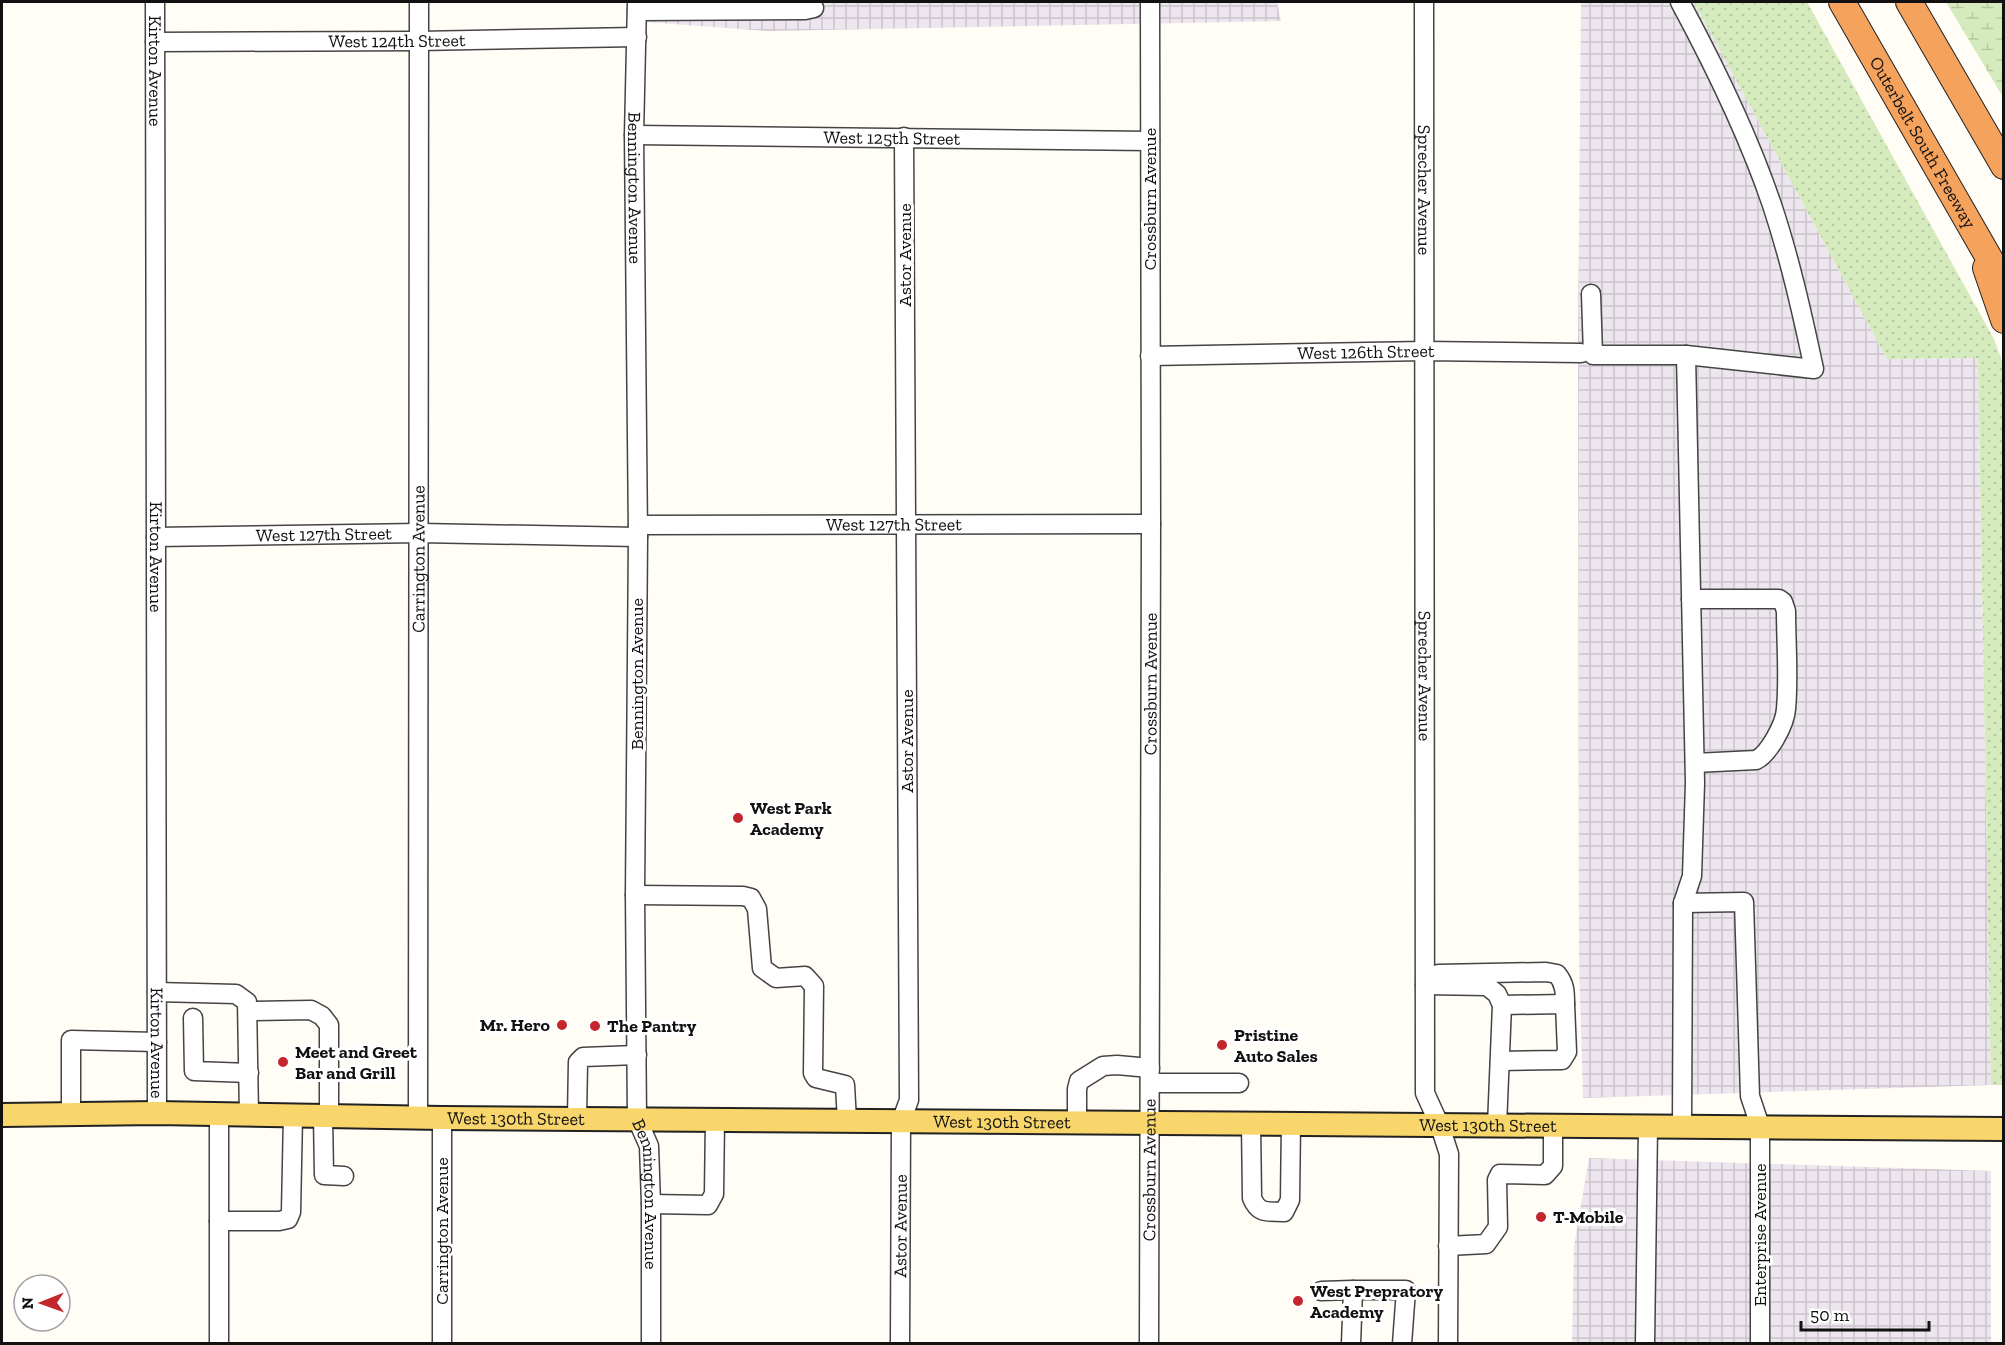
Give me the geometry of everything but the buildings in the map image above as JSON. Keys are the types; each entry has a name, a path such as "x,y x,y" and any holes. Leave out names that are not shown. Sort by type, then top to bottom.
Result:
{"highway":[{"name":"Outerbelt South Freeway","path":"1842,2 2004,284"},
{"path":"1909,2 2004,166"},
{"path":"1971,226 2004,320"}],"main road":[{"name":"West 130th Street","path":"2,1115 157,1113 442,1118 1440,1126 1760,1126 2004,1130"}],"street":[{"name":"Kirton Avenue","path":"155,2 157,1113"},
{"name":"Carrington Avenue","path":"418,1117 419,2"},
{"name":"Crossburn Avenue","path":"1149,1344 1150,2"},
{"name":"Sprecher Avenue","path":"1424,2 1425,1094 1440,1126 1449,1154 1448,1344"},
{"path":"1591,294 1593,356 1686,355 1814,369 1799,296 1772,204 1719,75 1680,2"},
{"path":"637,7 805,10 814,8"},
{"name":"Bennington Avenue","path":"637,7 634,135 638,531 635,895 637,1119 649,1146 651,1344"},
{"name":"West 124th Street","path":"155,42 637,37"},
{"name":"West 125th Street","path":"634,135 1150,141"},
{"name":"Astor Avenue","path":"900,1344 901,1122 909,1100 904,137"},
{"name":"West 126th Street","path":"1150,356 1424,351 1581,353"},
{"path":"1682,1126 1683,903 1692,876 1695,763 1686,355"},
{"name":"West 127th Street","path":"156,537 638,531 906,524 1151,524"},
{"path":"1691,599 1779,599 1783,602 1786,611 1786,711 1774,740 1763,757 1756,760 1695,763"},
{"path":"635,895 751,898 756,909 762,968 776,978 805,976 814,986 813,1073 816,1078 845,1085 847,1121"},
{"name":"Enterprise Avenue","path":"1683,903 1744,902 1750,1096 1760,1126 1760,1344"},
{"path":"1425,979 1546,972 1557,974 1563,981 1566,1004 1567,1052 1562,1060 1500,1061"},
{"path":"1425,979 1487,986 1497,994 1502,1005 1497,1126"},
{"path":"156,992 236,994 247,1002 249,1115"},
{"path":"1502,1005 1566,1004"},
{"path":"248,1011 311,1010 322,1016 329,1025 324,1175 344,1176"},
{"path":"193,1018 194,1071 249,1073"},
{"path":"71,1114 71,1040 157,1042"},
{"path":"577,1118 578,1062 583,1057 637,1055"},
{"path":"1077,1122 1079,1081 1103,1066 1117,1065 1150,1076 1239,1083"},
{"path":"219,1114 219,1344"},
{"path":"219,1221 279,1221 288,1218 291,1212 292,1116"},
{"name":"Carrington Avenue","path":"442,1118 442,1344"},
{"path":"651,1204 708,1205 714,1194 714,1119"},
{"path":"1251,1123 1252,1198 1261,1211 1284,1212 1290,1200 1290,1123"},
{"path":"1448,1246 1486,1244 1498,1227 1497,1180 1500,1174 1545,1175 1553,1166 1553,1126"},
{"path":"1646,1344 1648,1126"},
{"path":"1351,1344 1353,1290"},
{"path":"1321,1291 1406,1290 1402,1344"}],"shaded area":[{"path":"643,2 1277,2 1281,21 768,31 646,22"},
{"path":"1581,2 1694,2 1887,359 1978,358 1991,1085 1583,1098 1579,960 1578,344"},
{"path":"1589,1158 1991,1171 1991,1343 1572,1344 1574,1246"}],"green space":[{"path":"1694,2 1807,2 1994,339 2003,364 2003,1085 1991,1085 1978,358 1887,359"},
{"path":"1946,2 2003,2 2003,97"}],"place":[{"name":"West Park Academy","path":"738,818"},
{"name":"Mr. Hero","path":"562,1025"},
{"name":"The Pantry","path":"595,1026"},
{"name":"Pristine Auto Sales","path":"1222,1045"},
{"name":"Meet and Greet Bar and Grill","path":"283,1062"},
{"name":"T-Mobile","path":"1541,1217"},
{"name":"West Prepratory Academy","path":"1298,1301"}]}
